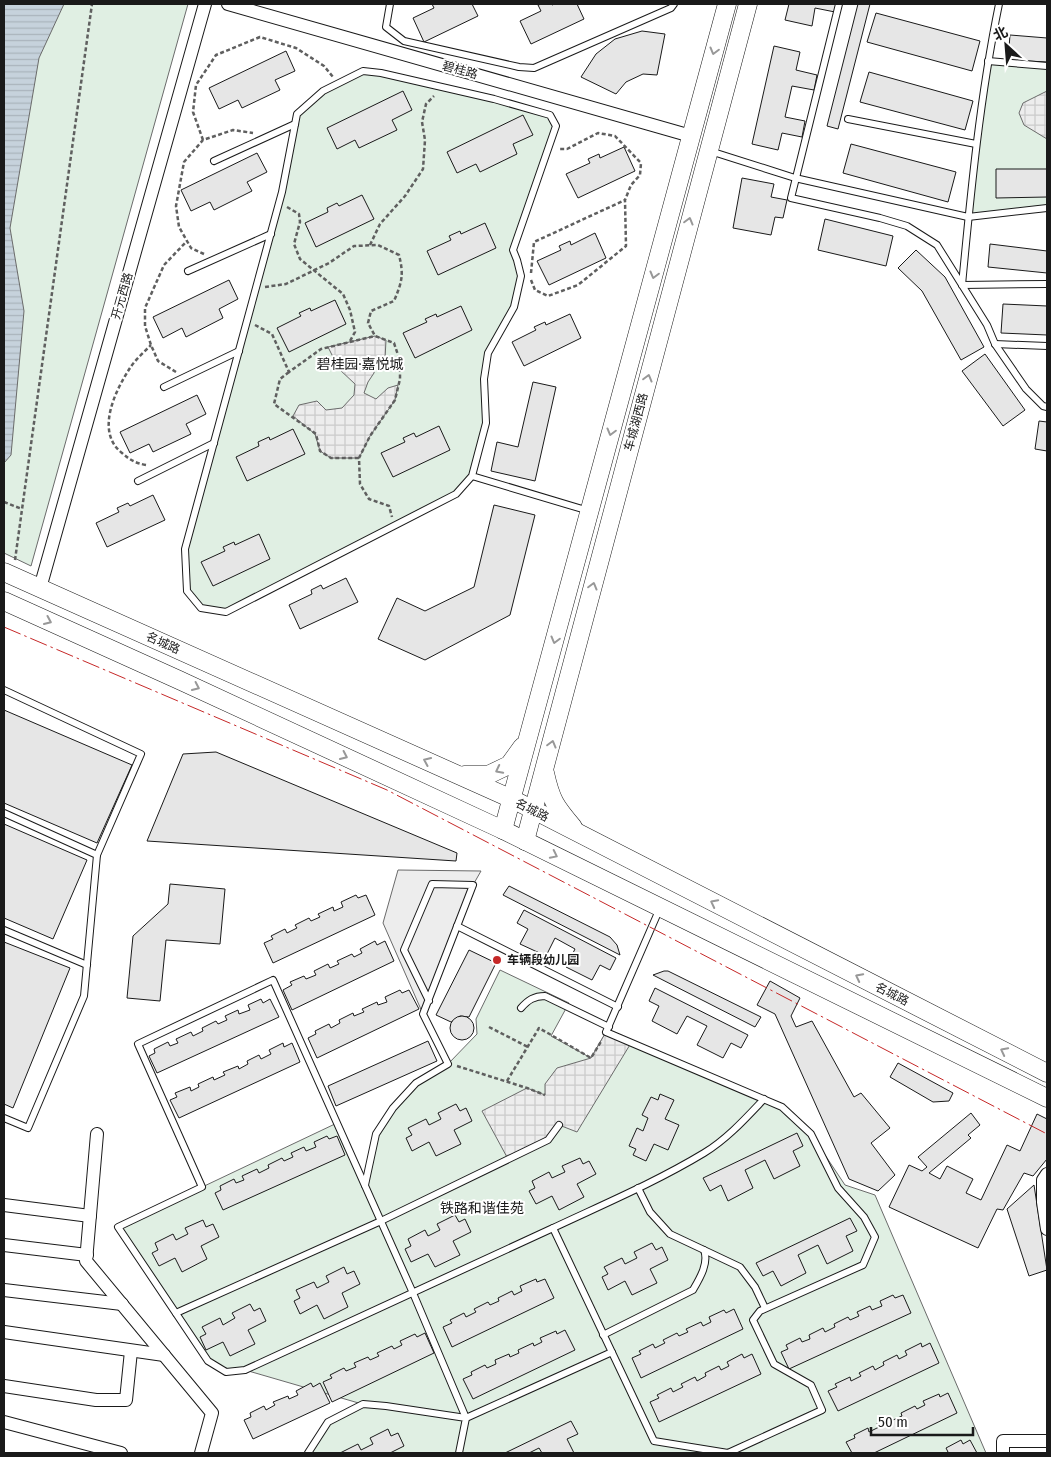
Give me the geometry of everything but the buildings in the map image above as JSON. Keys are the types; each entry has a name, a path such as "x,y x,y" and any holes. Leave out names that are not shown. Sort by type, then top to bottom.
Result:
{"main road":[{"name":"车城湖西路","path":"503,830 727,4"},
{"name":"车城湖西路","path":"525,841 535,811 748,4"},
{"name":"名城路","path":"8,574 512,799 1047,1073"},
{"name":"名城路","path":"4,600 503,830 1047,1098"},
{"path":"456,774 488,775 495,772 508,765 528,738"},
{"path":"545,771 550,795 557,808 578,833"}],"street":[{"name":"开元西路","path":"40,588 205,4"},
{"name":"碧桂路","path":"228,4 691,136"},
{"path":"97,1134 86,1261 212,1413 201,1453"},
{"path":"1047,1174 1042,1180 1047,1229"},
{"path":"4,1205 90,1216"},
{"path":"4,1245 87,1255"},
{"path":"4,1290 122,1304"},
{"path":"4,1332 164,1356"},
{"path":"4,1386 96,1400 126,1400 132,1351"},
{"path":"4,1422 121,1453"},
{"path":"1003,1453 1002,1441 1047,1441"}],"lane":[{"path":"390,4 386,27 404,41 519,67 534,68 672,8 674,4"},
{"path":"839,4 794,178 791,198 907,226 937,244 987,325 995,344 1026,389 1042,406 1047,406"},
{"path":"962,284 976,144 988,61 999,4"},
{"path":"988,61 1047,66"},
{"path":"363,71 381,73 443,87 550,115 556,126 513,250 521,276 514,307 488,353 484,379 486,423 472,476 456,494 226,612 200,608 187,591 185,549 280,202 297,114 323,91 363,71"},
{"path":"848,119 976,144"},
{"path":"214,161 295,124"},
{"path":"708,150 794,178 968,217 1047,208"},
{"path":"188,271 271,234"},
{"path":"962,284 1047,284"},
{"path":"995,344 1047,346"},
{"path":"164,387 239,351"},
{"path":"138,482 214,443"},
{"path":"472,476 590,512"},
{"path":"4,690 141,754 98,855 84,996 28,1128 4,1118"},
{"path":"4,813 98,855"},
{"path":"365,1186 376,1134 393,1108 416,1083 448,1064 423,1014 473,885 432,884 404,950 428,1001"},
{"path":"607,1030 660,907"},
{"path":"457,926 618,1007"},
{"path":"4,930 87,965"},
{"path":"459,1453 466,1418 413,1293 273,980 138,1044 202,1187 118,1227 208,1361 226,1372 245,1370 413,1293 638,1188 705,1152 738,1127 764,1099"},
{"path":"521,1008 528,1000 538,996 545,996 607,1030 782,1107 811,1134 838,1188 864,1217 876,1237 863,1265 765,1308 753,1320 774,1364 811,1385 822,1410 728,1453 654,1441 553,1228"},
{"path":"176,1313 381,1221 548,1140 560,1125"},
{"path":"638,1188 650,1212 670,1234 740,1267 755,1287 765,1308"},
{"path":"603,1335 693,1290 702,1276 706,1256 704,1250"},
{"path":"308,1453 328,1422 363,1404 466,1418 612,1352"}],"path":[{"path":"8,574 22,509 92,4"},
{"path":"203,140 192,112 196,85 216,55 260,37 296,48 324,66 338,83"},
{"path":"370,245 380,224 405,196 424,169 425,140 422,122 426,104 443,87"},
{"path":"214,259 191,248 179,227 176,206 184,162 203,140 233,130 271,135"},
{"path":"548,148 567,149 598,133 616,136 641,163 640,175 631,185 626,200 626,246 578,285 548,296 535,290 530,278 534,242 626,200"},
{"path":"280,202 299,214 300,222 294,244 300,259 343,294 350,310 355,332 350,341"},
{"path":"184,377 158,361 145,326 145,308 164,265 187,241"},
{"path":"256,288 286,284 329,263 354,246 378,245 399,255 403,271 394,301 371,311 368,323 375,336"},
{"path":"247,321 272,334 289,372"},
{"path":"359,458 331,458 320,451 316,434 274,404 280,379 321,349 375,336 394,343 400,361 400,379 395,400 370,436 359,458 360,484 369,499 389,506 396,525"},
{"path":"151,345 130,367 110,406 108,426 115,448 135,463 164,468"},
{"path":"4,502 22,509"},
{"path":"488,1027 528,1047"},
{"path":"507,1082 539,1028 591,1058 607,1030"},
{"path":"448,1064 546,1095"}],"green space":[{"path":"4,4 188,4 31,566 4,553"},
{"path":"988,61 1047,66 1047,208 968,217"},
{"path":"363,71 550,115 556,126 513,250 521,276 514,307 488,353 484,379 486,423 472,476 456,494 226,612 201,608 187,591 185,549 282,192 297,114 323,91"},
{"path":"500,970 569,1003 551,1036 591,1058 606,1032 782,1107 811,1134 845,1185 875,1195 986,1453 308,1453 328,1422 362,1404 245,1370 226,1372 208,1361 118,1227 337,1123 365,1184 376,1134 391,1111 416,1083 448,1064 477,1034 476,1019"}],"shaded area":[{"path":"4,4 64,4 39,58 10,228 24,311 11,455 4,463"},
{"path":"1047,91 1047,139 1024,125 1019,113 1023,103"},
{"path":"375,336 386,340 385,359 376,360 374,373 364,393 376,399 388,388 398,385 395,400 370,436 359,458 331,458 320,451 315,434 293,416 299,405 317,401 326,410 342,408 354,395 355,384 339,369 328,347"},
{"path":"398,870 481,871 473,885 423,1014 383,923"},
{"path":"606,1032 631,1043 577,1132 559,1125 548,1140 508,1159 482,1111 527,1088 545,1095 545,1084 557,1068 591,1058"}],"power":[{"path":"4,627 387,790 1047,1134"}],"place":[{"name":"车辆段幼儿园","path":"497,960"}],"district":[{"name":"碧桂园·嘉悦城","path":"360,364"},
{"name":"铁路和谐佳苑","path":"482,1208"}]}
